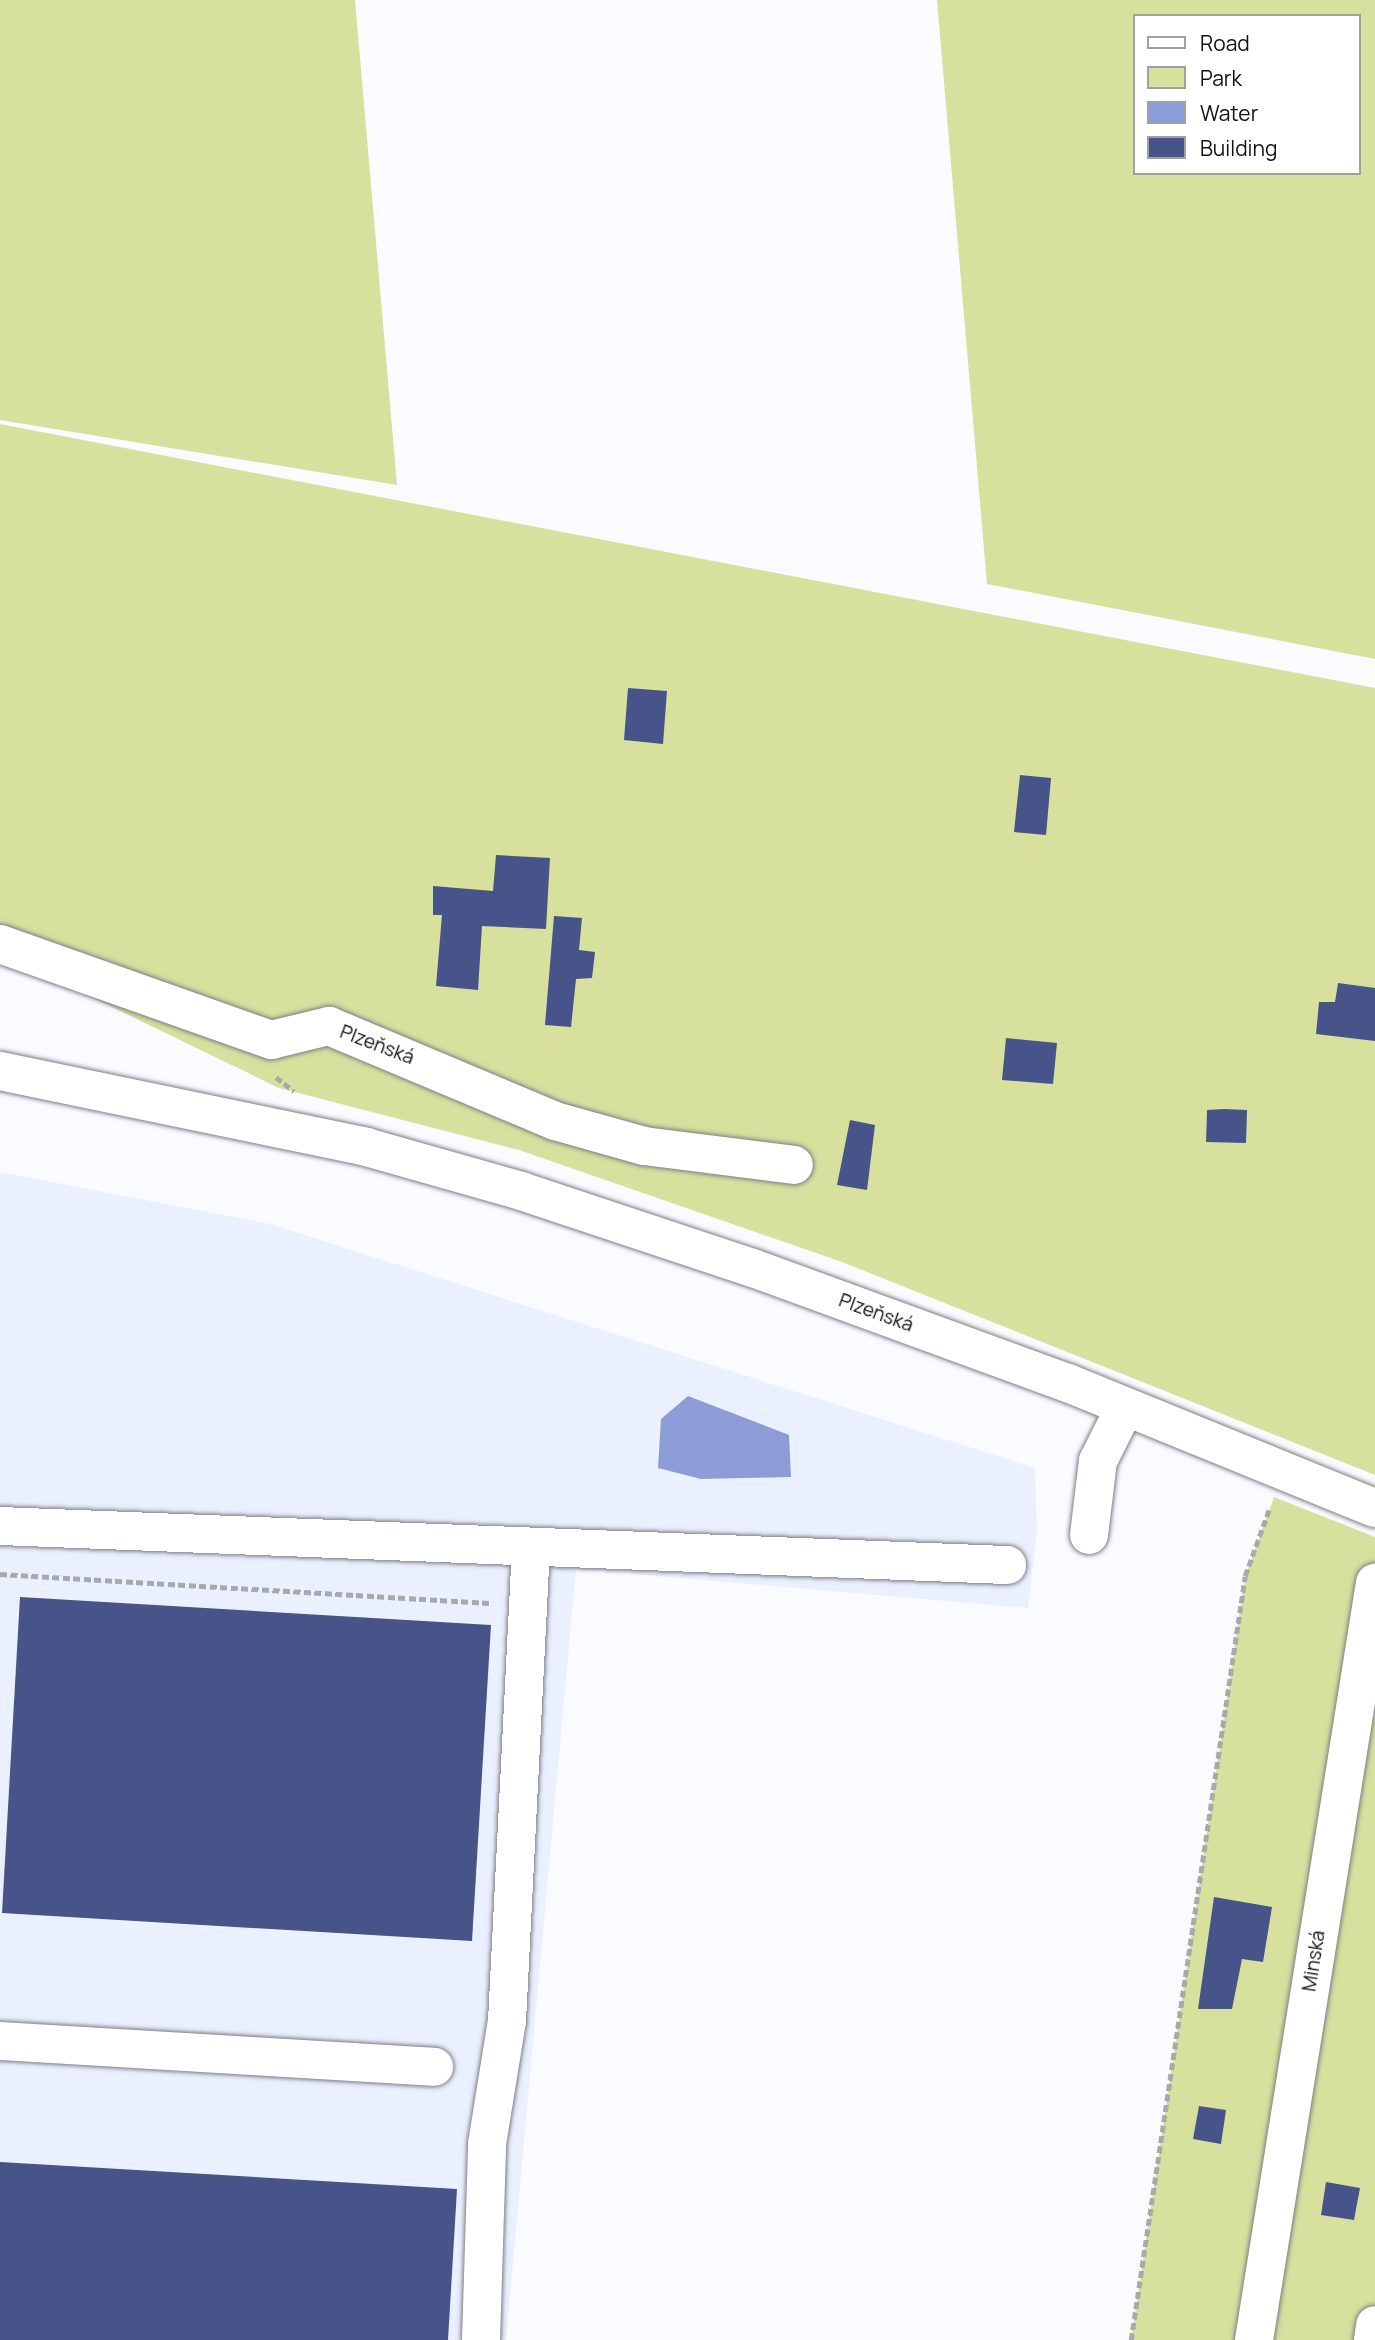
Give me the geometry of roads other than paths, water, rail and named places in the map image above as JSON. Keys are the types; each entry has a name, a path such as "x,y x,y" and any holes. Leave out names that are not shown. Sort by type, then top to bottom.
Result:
{"main road":[{"name":"Plzeňská","path":"0,944 201,1019 271,1040 328,1026 555,1121 644,1146 794,1165"},
{"name":"Plzeňská","path":"0,1071 366,1147 521,1191 753,1268 1125,1407 1375,1508"},
{"path":"1089,1535 1098,1461 1125,1407"},
{"path":"0,1526 1007,1565"},
{"path":"481,2340 488,2144 507,2021 531,1546"},
{"name":"Minská","path":"1254,2340 1375,1583"},
{"path":"0,2041 434,2067"},
{"path":"1373,2340 1375,2325"}],"water":[{"path":"688,1396 789,1435 791,1477 701,1479 658,1468 661,1419"}]}
